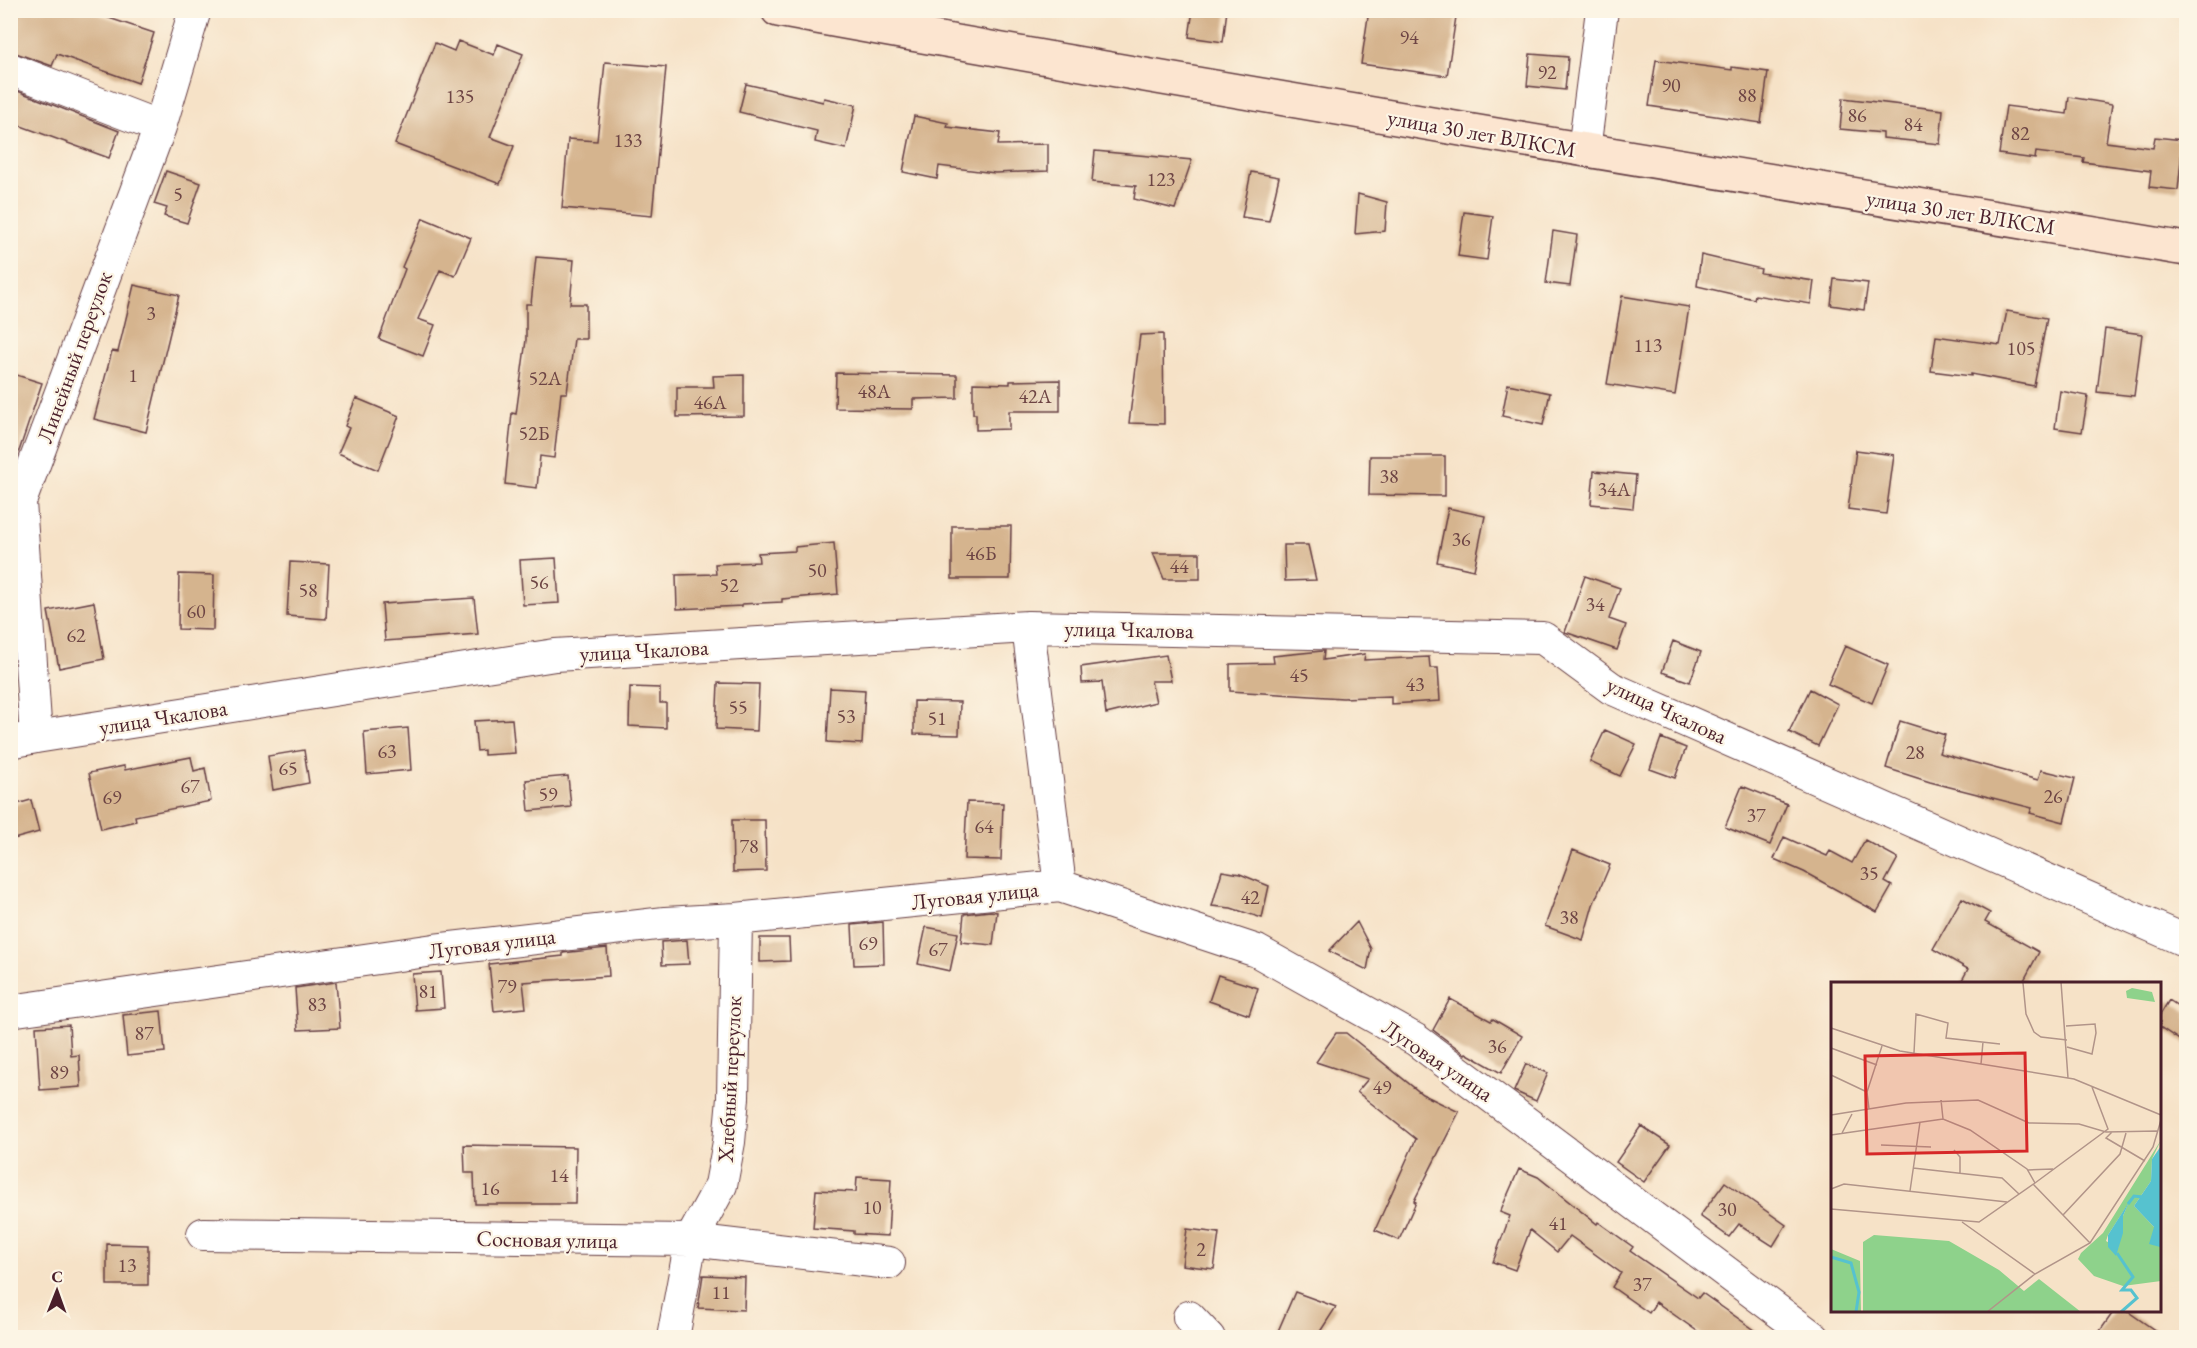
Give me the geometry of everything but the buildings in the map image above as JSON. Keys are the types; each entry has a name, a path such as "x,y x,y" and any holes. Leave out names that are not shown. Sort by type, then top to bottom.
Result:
{"main road":[{"name":"улица 30 лет ВЛКСМ","path":"778,10 1078,64 1584,150 2187,249"}],"street":[{"name":"Линейный переулок","path":"23,740 15,498 159,127 195,10"},
{"path":"1584,150 1602,10"},
{"path":"10,69 159,127"},
{"path":"1028,627 1060,886"},
{"name":"улица Чкалова","path":"23,740 555,655 1028,627 1543,638 1611,688 2187,940"},
{"name":"Луговая улица","path":"10,1011 434,950 665,923 736,919 1060,886 1257,951 1416,1040 1814,1338"},
{"name":"Хлебный переулок","path":"673,1338 691,1240 721,1185 729,1142 736,919"},
{"name":"Сосновая улица","path":"203,1234 691,1240 889,1263"}]}
